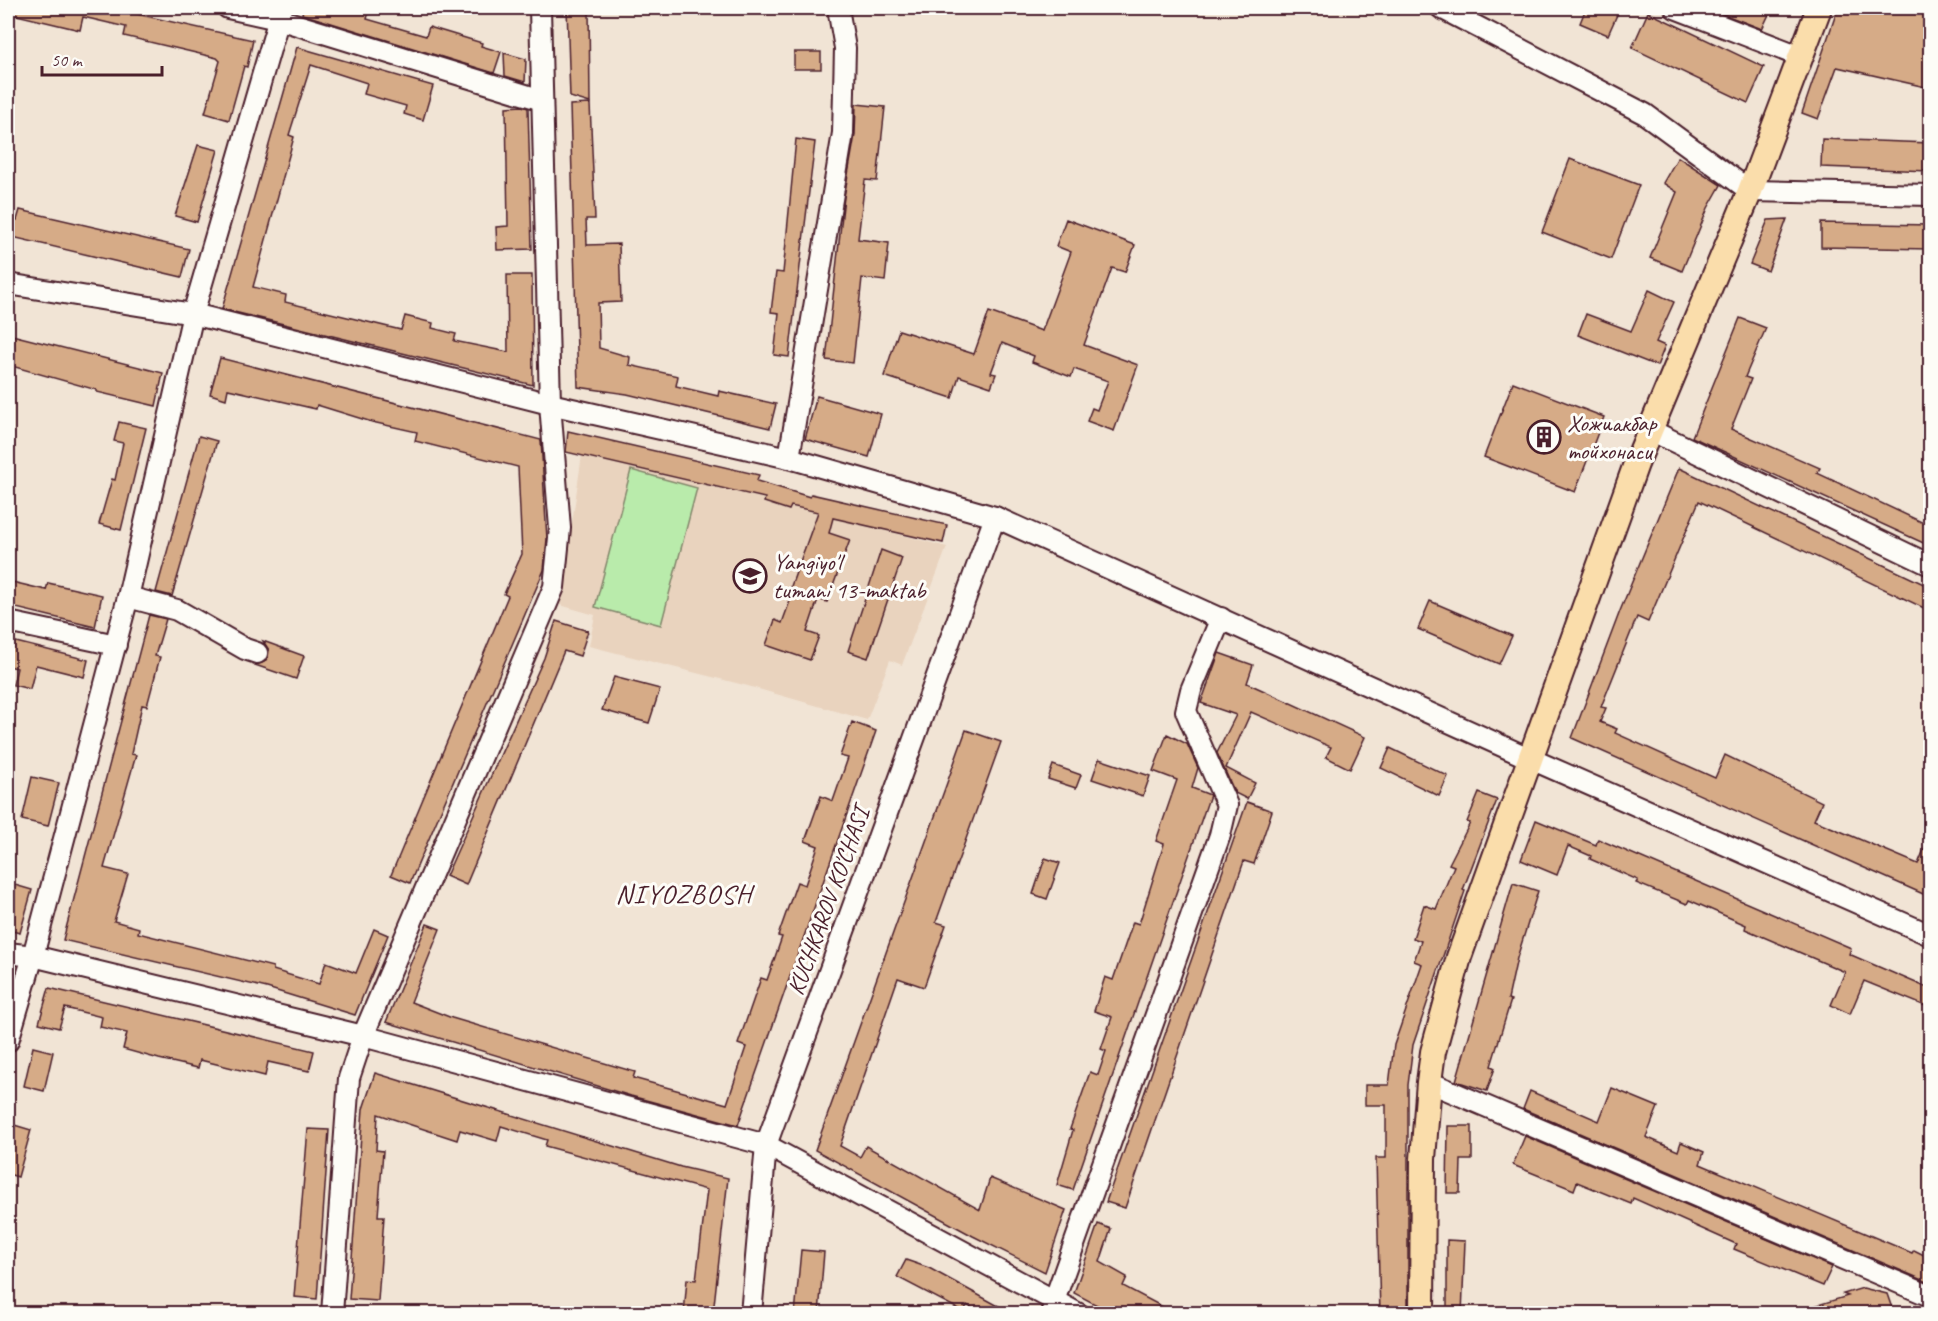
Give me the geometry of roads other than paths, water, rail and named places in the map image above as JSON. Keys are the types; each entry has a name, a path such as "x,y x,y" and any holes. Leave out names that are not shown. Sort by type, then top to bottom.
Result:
{"main road":[{"path":"1422,1314 1423,1159 1429,1082 1433,1052 1459,957 1650,430 1750,191 1820,8"}],"street":[{"path":"228,8 280,13 542,100"},
{"path":"332,1314 349,1078 363,1036 554,587 560,528 550,404 540,8"},
{"path":"789,458 843,133 845,48 838,8"},
{"path":"1441,8 1645,114 1750,191 1930,195"},
{"path":"1675,8 1802,57"},
{"path":"8,1041 116,645 193,314 280,13"},
{"path":"8,284 193,314 550,404 789,458 995,516 1531,759 1930,935"},
{"path":"1650,430 1930,565"},
{"name":"KUCHKAROV KO'CHASI","path":"751,1314 766,1145 995,516"},
{"path":"128,597 177,610 244,649 257,653"},
{"path":"1054,1307 1220,835 1227,805 1186,711 1191,690 1221,618"},
{"path":"8,622 116,645"},
{"path":"8,953 33,956 363,1036 766,1145 1054,1307 1078,1314"},
{"path":"1429,1082 1930,1296"}],"place":[{"name":"Хожиакбар тойхонаси","path":"1544,437"},
{"name":"Yangiyo'l tumani 13-maktab","path":"750,576"}],"district":[{"name":"NIYOZBOSH","path":"684,894"}]}
